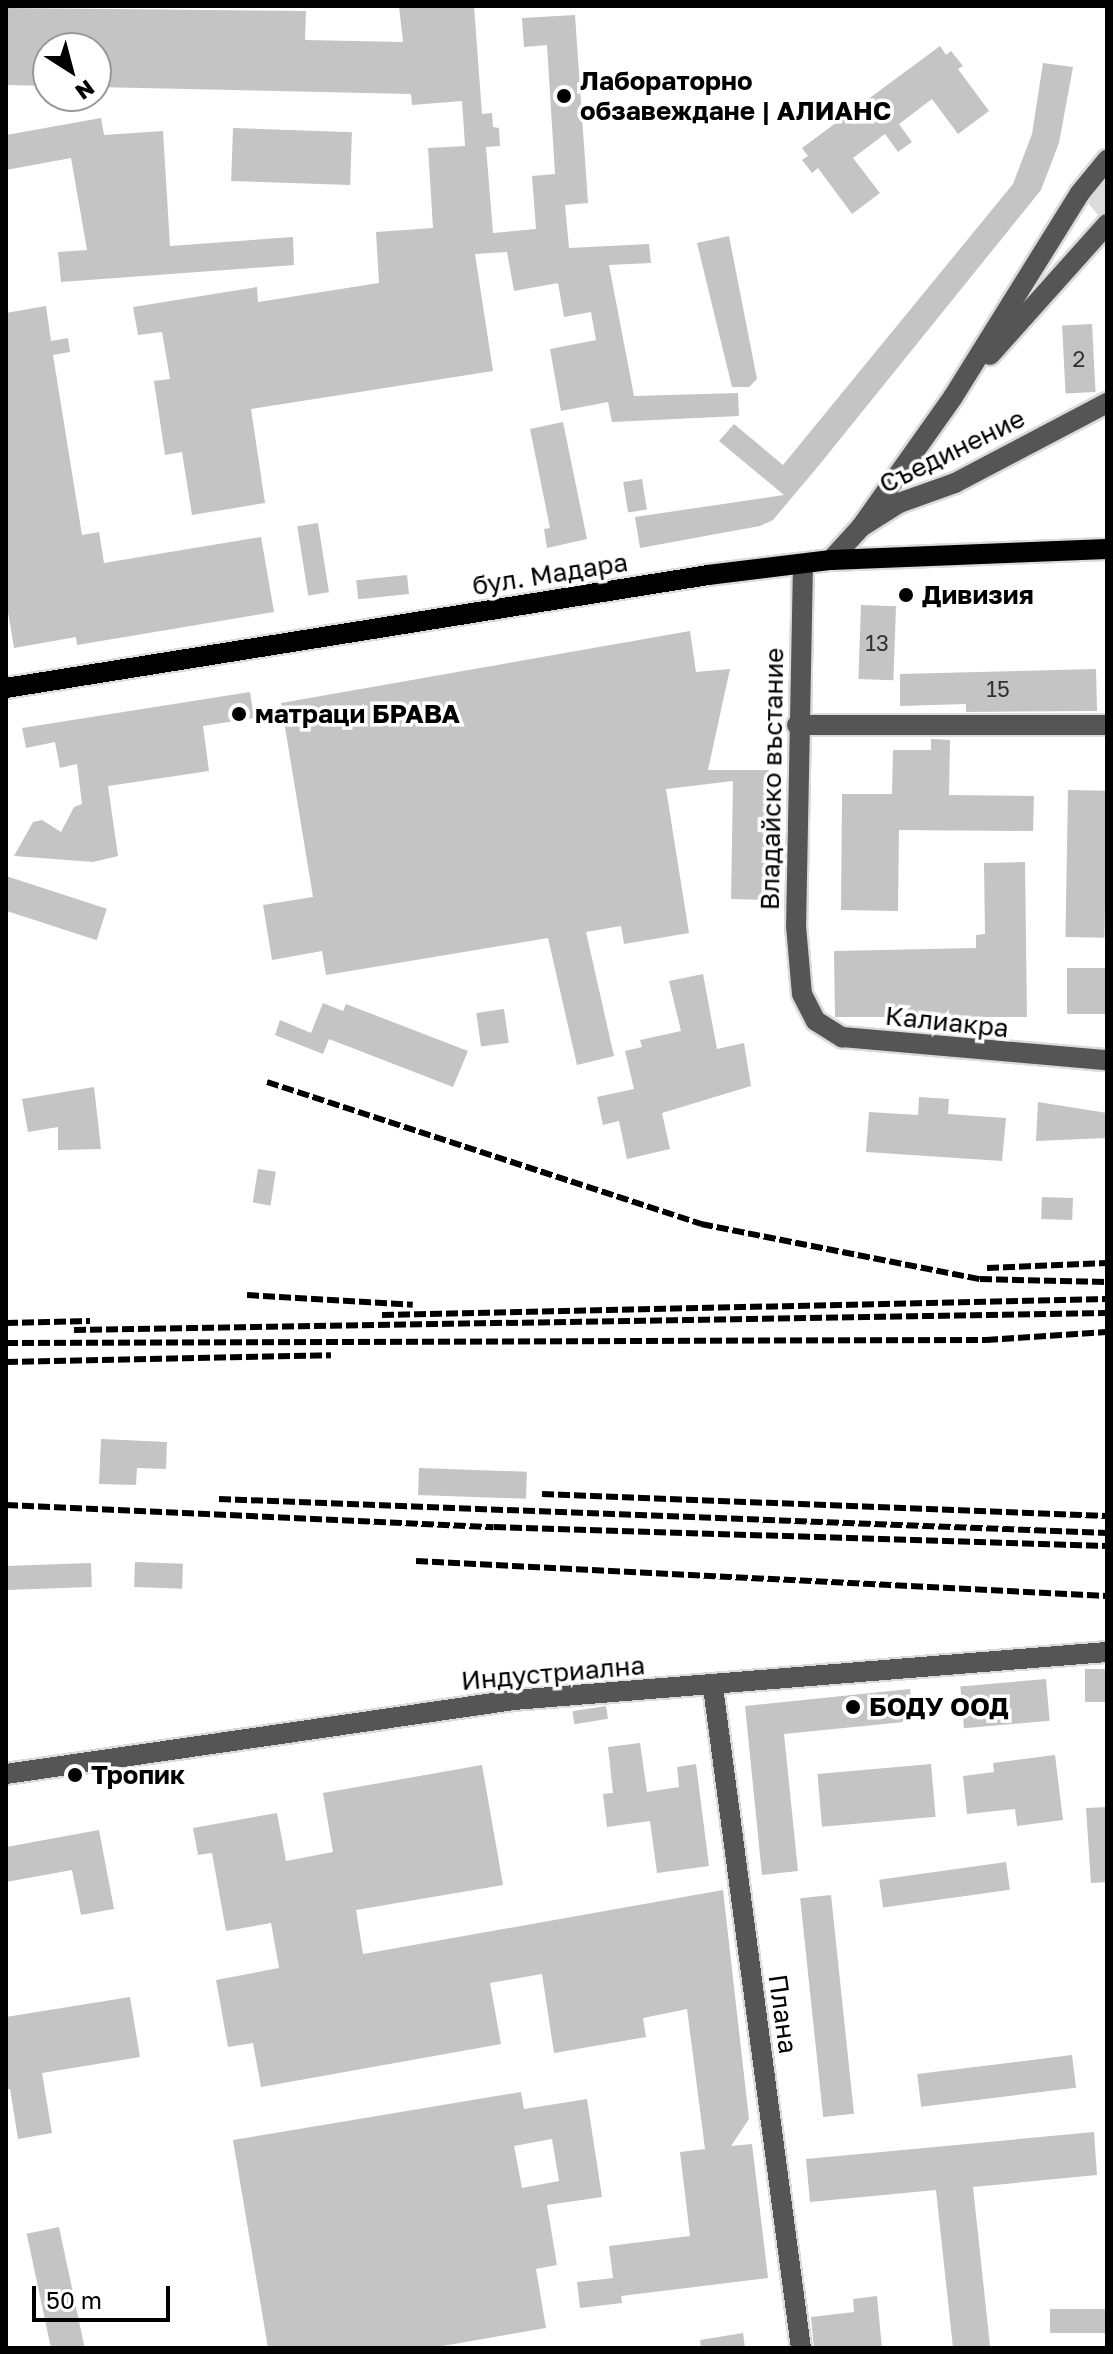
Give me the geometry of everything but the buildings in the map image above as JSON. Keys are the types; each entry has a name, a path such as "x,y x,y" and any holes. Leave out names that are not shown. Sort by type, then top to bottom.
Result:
{"main road":[{"name":"бул. Мадара","path":"6,688 692,577 831,560 1107,549"}],"street":[{"path":"861,527 953,397 1080,193 1107,160"},
{"path":"953,397 1107,224"},
{"name":"Съединение","path":"831,560 861,527 1107,403"},
{"name":"Владайско въстание","path":"802,994 796,926 797,725 803,564"},
{"path":"797,725 1107,725"},
{"name":"Калиакра","path":"802,994 816,1021 842,1037 1107,1060"},
{"name":"Индустриална","path":"6,1774 514,1700 713,1687 1107,1652"},
{"name":"Плана","path":"713,1687 801,2348"}],"shaded area":[{"path":"1107,160 1107,224 1106,225 1080,193"}],"railway":[{"path":"267,1082 701,1224 980,1279 1107,1282"},
{"path":"987,1268 1107,1263"},
{"path":"247,1295 413,1305"},
{"path":"382,1315 1107,1299"},
{"path":"74,1330 1107,1313"},
{"path":"6,1323 90,1321"},
{"path":"6,1343 986,1340 1107,1332"},
{"path":"6,1362 331,1355"},
{"path":"542,1494 1107,1516"},
{"path":"219,1499 1107,1533"},
{"path":"6,1505 494,1527 1107,1546"},
{"path":"416,1561 1107,1596"}],"place":[{"name":"Лабораторно обзавеждане | АЛИАНС","path":"564,96"},
{"name":"Дивизия","path":"906,595"},
{"name":"матраци БРАВА","path":"239,714"},
{"name":"БОДУ ООД","path":"853,1707"},
{"name":"Тропик","path":"75,1775"}]}
